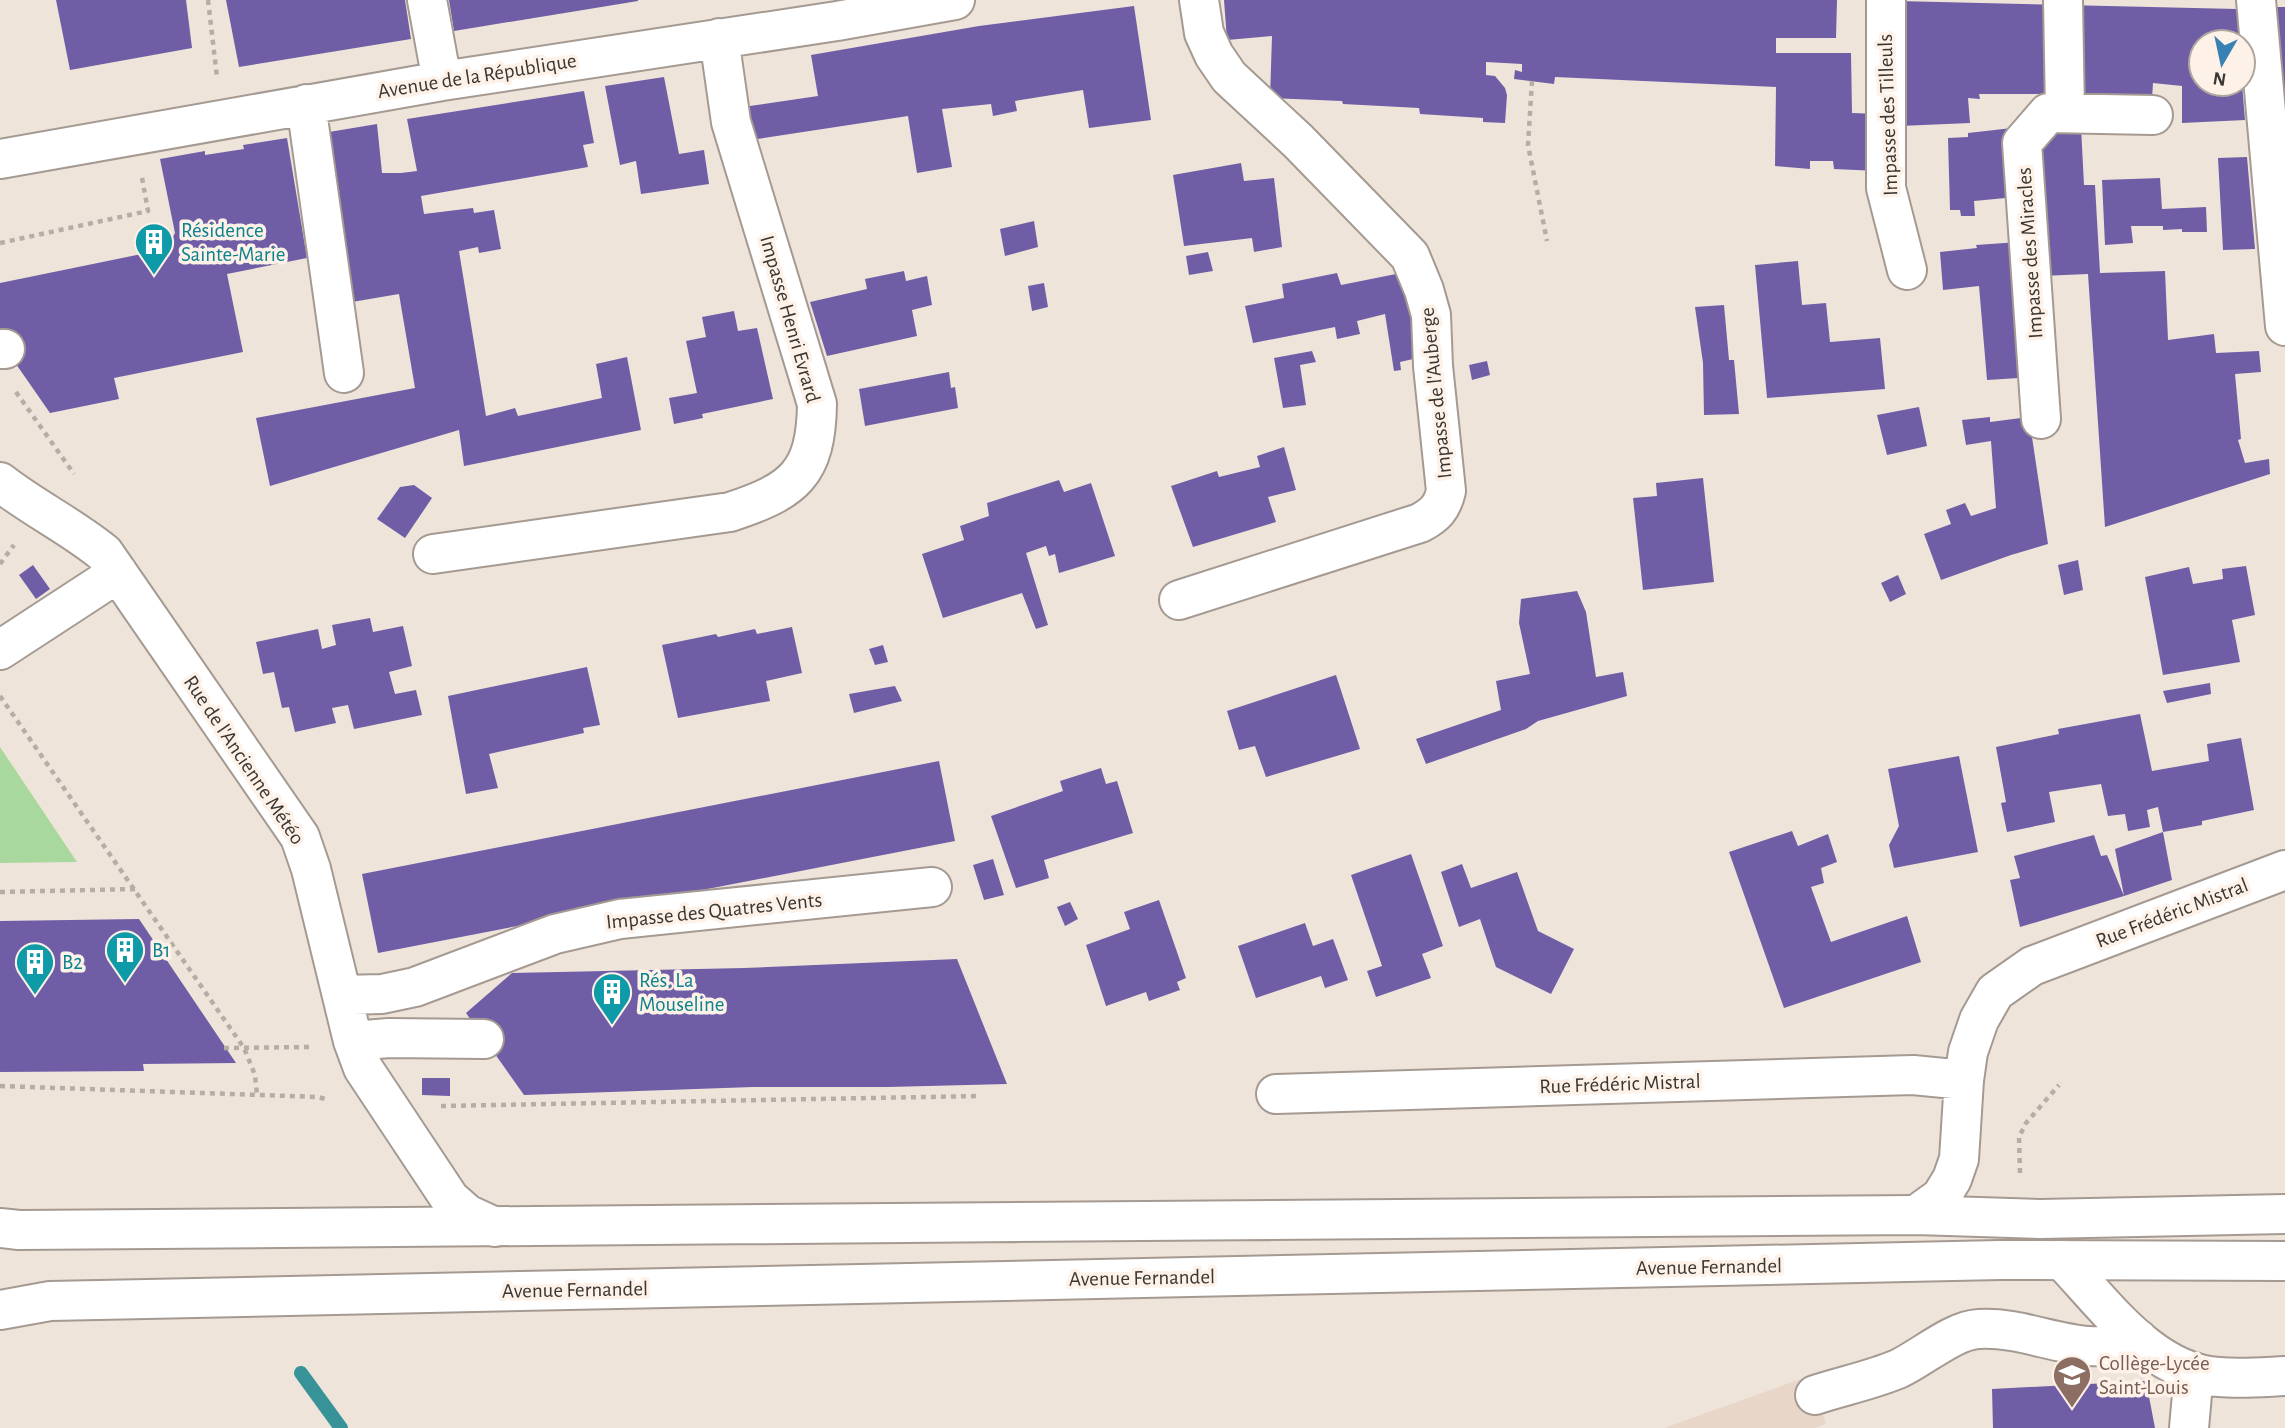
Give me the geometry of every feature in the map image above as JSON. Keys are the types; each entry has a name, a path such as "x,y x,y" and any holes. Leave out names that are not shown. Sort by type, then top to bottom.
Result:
{"street":[{"path":"427,0 442,81"},
{"name":"Avenue de la République","path":"0,159 442,81 837,21 955,0"},
{"name":"Impasse de l'Auberge","path":"1179,600 1420,523 1443,505 1446,491 1433,366 1431,315 1424,290 1409,256 1298,141 1229,78 1204,33 1199,0"},
{"name":"Impasse des Tilleuls","path":"1886,0 1886,188 1907,270"},
{"path":"2063,0 2065,112"},
{"path":"2256,0 2285,326"},
{"name":"Impasse Henri Evrard","path":"433,554 730,512 757,503 780,491 797,477 811,456 817,428 817,404 731,122 719,38"},
{"path":"306,104 344,373"},
{"name":"Impasse des Miracles","path":"2041,419 2022,143 2048,113 2153,115"},
{"name":"Rue de l'Ancienne Météo","path":"0,482 28,503 81,534 104,553 300,837 311,869 353,1041 363,1068 450,1199 467,1214 495,1227"},
{"path":"0,650 118,573"},
{"name":"Rue Frédéric Mistral","path":"1916,1215 1941,1197 1952,1179 1959,1159 1968,1052 1979,1020 1995,992 2032,966 2285,870"},
{"name":"Impasse des Quatres Vents","path":"342,995 382,994 415,988 555,934 620,919 932,887"},
{"path":"353,1041 389,1038 484,1039"},
{"name":"Rue Frédéric Mistral","path":"1276,1094 1913,1074 1964,1080"},
{"path":"0,1228 495,1227 1916,1215 2040,1219 2285,1214"},
{"path":"2062,1260 2138,1339 2165,1361 2194,1372 2218,1377 2285,1376"},
{"name":"Avenue Fernandel","path":"0,1310 50,1301 2062,1260 2285,1261"},
{"path":"1815,1395 1897,1369 1961,1334 1976,1329 1996,1329 2101,1348 2121,1346 2138,1339"},
{"path":"2189,1428 2194,1372"}],"path":[{"path":"208,0 222,120"},
{"path":"1532,81 1528,145 1547,241"},
{"path":"0,243 148,211 142,176"},
{"path":"15,390 74,474"},
{"path":"0,696 244,1048 255,1075 257,1095"},
{"path":"0,892 136,889"},
{"path":"224,1048 320,1047 353,1041"},
{"path":"2020,1175 2019,1137 2026,1123 2059,1084"},
{"path":"0,1086 318,1097 337,1106"},
{"path":"429,1106 978,1096"}],"shaded area":[{"path":"1809,1376 1826,1424 1815,1428 1664,1428"}],"green space":[{"path":"0,747 77,862 0,863"}],"building":[{"path":"56,0 186,0 192,48 70,70"},
{"path":"226,0 405,0 411,39 239,67"},
{"path":"449,0 638,0 638,1 454,31"},
{"path":"1224,0 1837,0 1836,38 1776,38 1776,53 1851,53 1852,113 1879,114 1878,171 1834,169 1833,161 1810,161 1810,169 1775,166 1776,87 1555,77 1554,84 1514,79 1515,70 1522,72 1522,64 1486,62 1486,75 1495,76 1505,88 1505,123 1483,122 1483,118 1420,114 1419,108 1270,98 1272,36 1227,40"},
{"path":"1897,1 2237,9 2238,28 2187,28 2187,98 2243,98 2245,120 2182,123 2182,86 2153,83 2152,99 2052,94 1979,94 1980,99 1968,98 1970,123 1900,126"},
{"path":"1134,6 1151,120 1089,128 1083,90 1015,101 1017,111 993,116 991,104 942,109 952,167 917,173 908,116 751,140 743,107 818,96 811,55 979,26"},
{"path":"2271,7 2285,7 2285,177"},
{"path":"664,77 679,154 704,150 709,184 641,194 636,161 620,165 605,86"},
{"path":"584,91 594,143 583,145 588,167 421,196 424,214 473,208 474,213 494,210 501,249 479,253 478,247 459,251 486,416 515,408 518,416 602,398 596,364 627,357 641,430 464,466 459,430 270,486 256,418 415,388 399,294 352,302 329,132 377,124 382,173 417,171 407,119"},
{"path":"2051,124 2081,127 2084,185 2095,185 2100,273 2165,271 2168,340 2214,334 2216,353 2259,351 2261,372 2235,374 2241,439 2238,440 2245,463 2269,459 2270,474 2105,527 2088,274 2041,276 2048,252 2046,211 2039,211 2034,145"},
{"path":"2012,128 2016,197 1974,201 1975,216 1961,216 1960,210 1950,210 1948,138"},
{"name":"Résidence Sainte-Marie","path":"287,138 307,258 227,274 243,352 114,378 119,399 50,413 0,341 0,283 166,249 175,233 160,159 205,151 205,155 244,149 243,145"},
{"path":"2247,157 2255,249 2223,250 2218,158"},
{"path":"1241,163 1244,181 1274,178 1282,247 1254,252 1252,238 1184,246 1173,175"},
{"path":"2160,178 2162,209 2206,207 2207,232 2163,230 2163,226 2131,226 2133,243 2105,245 2102,180"},
{"path":"1034,221 1038,247 1005,256 1000,229"},
{"path":"2019,242 2019,378 1987,380 1979,286 1943,290 1940,252 1977,248 1976,245"},
{"path":"1208,252 1213,271 1189,275 1186,256"},
{"path":"1798,261 1802,305 1826,303 1830,342 1880,338 1885,389 1767,398 1755,265"},
{"path":"904,271 906,281 927,276 932,305 912,310 917,336 827,356 810,302 867,289 865,279"},
{"path":"1406,272 1422,357 1400,362 1401,370 1394,371 1385,314 1357,321 1360,334 1337,339 1335,327 1253,343 1245,306 1284,298 1282,284 1337,273 1341,285"},
{"path":"1044,283 1048,307 1032,311 1028,286"},
{"path":"1724,305 1729,360 1734,360 1739,414 1704,415 1703,363 1695,307"},
{"path":"734,311 738,331 757,328 773,399 702,414 703,418 674,424 669,398 697,393 686,341 706,337 702,317"},
{"path":"1312,351 1316,362 1300,365 1306,405 1283,408 1274,358"},
{"path":"1487,361 1490,375 1472,380 1469,365"},
{"path":"949,372 951,388 955,387 958,408 865,426 859,389"},
{"path":"1919,407 1927,446 1887,455 1877,415"},
{"path":"1990,417 1990,422 2029,417 2048,544 1941,580 1924,534 1951,524 1946,510 1965,503 1971,516 1996,508 1991,441 1966,445 1962,420"},
{"path":"1284,447 1296,490 1268,497 1276,522 1193,547 1171,486 1217,471 1219,477 1260,467 1257,456"},
{"path":"1703,478 1714,582 1643,590 1633,498 1657,496 1656,483"},
{"path":"1059,480 1064,492 1091,483 1115,556 1059,573 1055,554 1049,556 1046,546 1026,553 1048,625 1036,629 1022,593 943,618 922,554 964,540 960,526 989,516 987,503"},
{"path":"414,485 432,498 405,538 377,519 400,487"},
{"path":"2078,560 2083,590 2064,595 2058,565"},
{"path":"33,565 50,589 36,599 19,575"},
{"path":"2246,566 2255,615 2232,620 2240,662 2163,675 2145,577 2189,567 2193,584 2223,579 2222,569"},
{"path":"1898,575 1906,594 1890,602 1881,583"},
{"path":"1577,591 1586,612 1596,677 1623,672 1627,696 1538,721 1526,729 1426,764 1416,739 1501,710 1496,681 1530,674 1519,623 1521,599"},
{"path":"370,618 373,632 403,626 412,666 389,672 395,694 416,690 422,715 354,729 348,705 332,708 336,723 295,732 289,707 282,708 274,672 263,674 256,642 318,629 322,649 336,645 332,625"},
{"path":"792,627 802,673 766,681 770,701 678,718 662,645 716,634 718,637 755,629 757,634"},
{"path":"883,645 888,662 875,665 869,649"},
{"path":"587,667 600,725 583,728 584,733 489,754 498,788 466,794 448,696"},
{"path":"1336,675 1360,749 1266,777 1255,746 1239,750 1227,711"},
{"path":"2210,683 2211,694 2167,703 2163,691"},
{"path":"895,686 902,701 854,713 849,694"},
{"path":"2140,714 2152,771 2209,761 2207,744 2241,738 2254,810 2202,821 2202,825 2163,832 2158,807 2147,810 2150,827 2128,831 2125,814 2108,816 2101,784 2049,792 2055,822 2007,832 2001,803 2006,802 1996,747 2059,734 2058,729"},
{"path":"1959,756 1978,852 1894,868 1889,845 1899,826 1888,769"},
{"path":"939,761 955,841 378,953 362,874"},
{"path":"1101,768 1106,784 1117,781 1133,833 1044,860 1049,878 1016,888 991,816 1063,791 1060,781"},
{"path":"1792,831 1798,846 1828,834 1837,862 1821,868 1824,883 1811,887 1831,942 1907,916 1921,962 1784,1008 1729,852"},
{"path":"2163,832 2172,880 2124,896 2115,849"},
{"path":"2094,835 2101,856 2107,855 2124,896 2020,927 2010,880 2020,878 2014,856"},
{"path":"1411,854 1443,946 1422,954 1431,978 1376,997 1367,971 1382,966 1351,875"},
{"path":"993,859 1004,895 984,900 973,865"},
{"path":"1462,864 1471,888 1517,872 1538,931 1574,949 1551,994 1496,967 1480,919 1459,927 1441,872"},
{"path":"1159,900 1186,978 1177,982 1180,990 1149,1001 1146,992 1106,1006 1086,945 1130,929 1124,912"},
{"path":"1070,902 1078,919 1065,926 1057,907"},
{"name":"B1","path":"139,919 236,1063 143,1064 144,1071 0,1072 0,921"},
{"path":"1305,923 1313,946 1333,939 1348,980 1325,988 1321,976 1256,998 1238,946"},
{"path":"957,959 1007,1084 753,1087 524,1095 466,1013 512,973 744,968"},
{"path":"422,1078 450,1078 450,1096 422,1095"},
{"name":"Collège-Lycée Saint-Louis","path":"2146,1381 2155,1428 1993,1428 1992,1389"}],"waterway":[{"path":"301,1373 341,1428"}],"place":[{"name":"Résidence Sainte-Marie","path":"154,276"},
{"name":"B1","path":"125,984"},
{"name":"B2","path":"35,996"},
{"name":"Rés. La Mouseline","path":"612,1026"},
{"name":"Collège-Lycée Saint-Louis","path":"2072,1409"}]}
